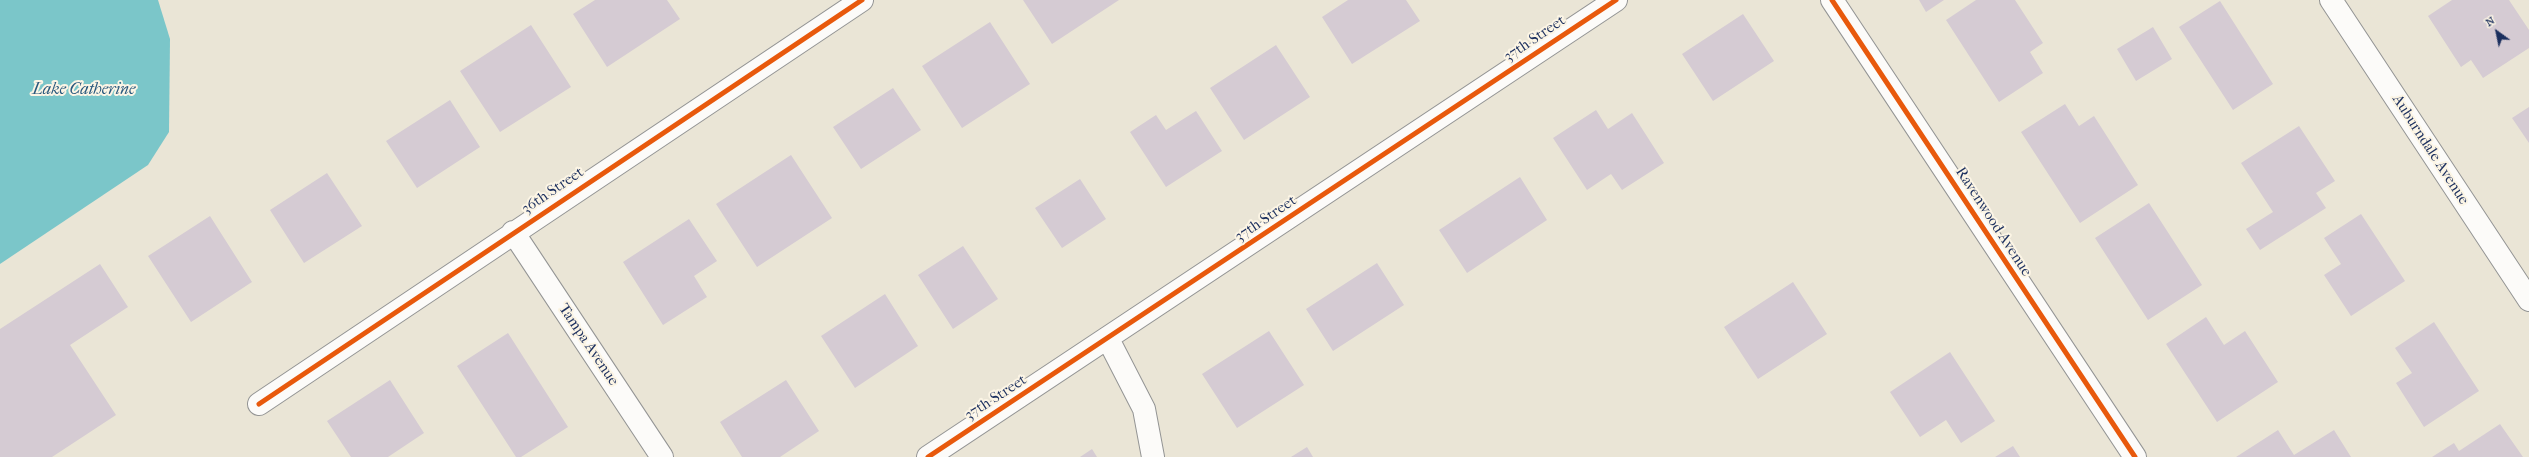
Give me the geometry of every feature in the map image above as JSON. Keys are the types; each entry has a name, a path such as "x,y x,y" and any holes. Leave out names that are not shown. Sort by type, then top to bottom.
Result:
{"street":[{"name":"36th Street","path":"259,404 513,232 862,0"},
{"name":"37th Street","path":"928,457 1108,339 1616,0"},
{"name":"Ravenwood Avenue","path":"1832,0 2135,457"},
{"name":"Auburndale Avenue","path":"2331,0 2529,300"},
{"name":"Tampa Avenue","path":"513,232 662,457"},
{"path":"1108,339 1144,409 1152,457"}],"water":[{"name":"Lake Catherine","path":"0,0 158,0 170,39 169,132 148,165 0,264"}],"building":[{"path":"595,0 667,0 680,19 607,67 573,14"},
{"path":"1023,0 1119,0 1052,44"},
{"path":"1348,0 1406,0 1420,21 1352,64 1322,17"},
{"path":"1919,0 1944,0 1926,12"},
{"path":"1976,0 2015,0 2043,43 2030,52 2043,73 1999,102 1946,20"},
{"path":"2452,0 2509,0 2529,30 2529,48 2483,78 2471,60 2461,67 2428,16"},
{"path":"2220,1 2273,84 2233,110 2179,27"},
{"path":"1743,14 1774,61 1713,101 1682,54"},
{"path":"990,22 1030,84 962,128 922,66"},
{"path":"531,25 571,87 500,132 460,71"},
{"path":"2153,27 2172,59 2136,81 2117,49"},
{"path":"1276,45 1310,97 1244,140 1210,88"},
{"path":"893,88 921,130 861,169 833,127"},
{"path":"450,100 480,147 417,188 386,141"},
{"path":"2065,104 2079,126 2094,116 2138,185 2080,223 2021,132"},
{"path":"2529,107 2529,143 2512,118"},
{"path":"1596,110 1608,129 1632,113 1664,163 1622,190 1611,174 1587,190 1553,138"},
{"path":"1196,111 1222,151 1166,187 1130,132 1156,115 1166,130"},
{"path":"2299,126 2335,181 2316,193 2326,208 2260,250 2246,229 2273,212 2241,163"},
{"path":"791,155 832,218 757,267 716,204"},
{"path":"327,173 362,226 304,263 270,210"},
{"path":"1520,177 1547,220 1467,273 1439,230"},
{"path":"1080,179 1106,219 1062,248 1035,208"},
{"path":"2149,203 2202,285 2148,320 2095,238"},
{"path":"2361,214 2405,281 2351,316 2324,275 2341,264 2324,238"},
{"path":"210,216 252,282 191,322 148,256"},
{"path":"689,219 717,261 694,276 707,297 663,325 623,262"},
{"path":"963,246 998,299 953,329 918,275"},
{"path":"1377,263 1404,305 1333,351 1306,309"},
{"path":"100,264 128,307 70,345 116,415 52,457 0,457 0,329"},
{"path":"1793,282 1827,334 1758,379 1724,327"},
{"path":"885,294 918,346 855,388 821,336"},
{"path":"2206,317 2224,345 2245,331 2278,382 2217,422 2166,344"},
{"path":"2434,322 2479,391 2424,427 2396,383 2412,373 2395,348"},
{"path":"1269,331 1304,385 1237,428 1202,374"},
{"path":"508,333 568,427 521,457 516,457 457,366"},
{"path":"1950,352 1995,421 1961,443 1946,420 1920,437 1890,392"},
{"path":"390,380 424,433 388,457 351,457 327,421"},
{"path":"786,380 819,431 780,457 742,457 720,422"},
{"path":"2500,424 2523,457 2432,457 2454,443 2459,451"},
{"path":"2278,430 2294,455 2334,430 2351,457 2236,457"},
{"path":"2013,446 2020,457 1995,457"},
{"path":"1307,447 1313,457 1291,457"},
{"path":"1092,449 1097,457 1080,457"}],"cycle path":[{"path":"259,404 862,0"},
{"path":"928,457 1616,0"},
{"path":"1832,0 2135,457"}]}
